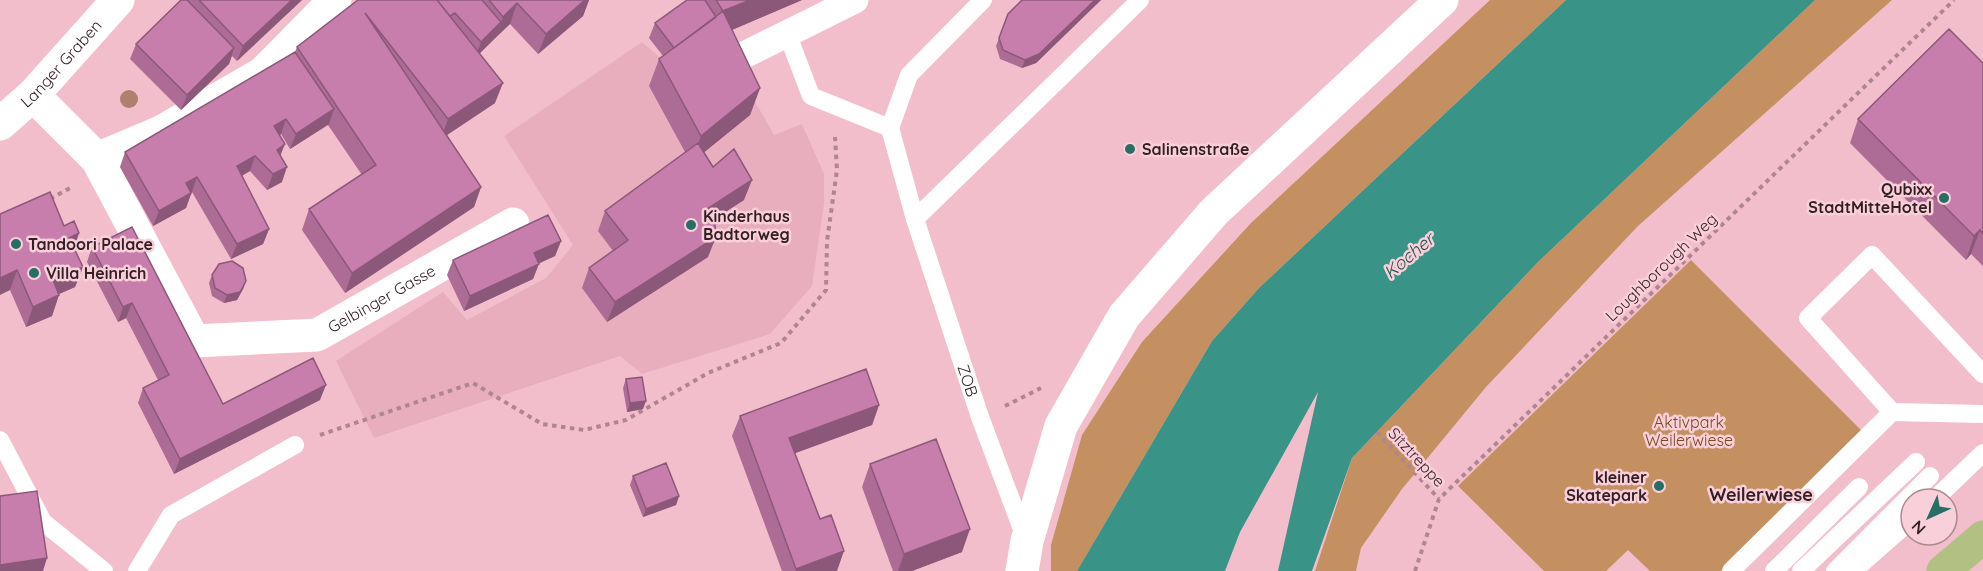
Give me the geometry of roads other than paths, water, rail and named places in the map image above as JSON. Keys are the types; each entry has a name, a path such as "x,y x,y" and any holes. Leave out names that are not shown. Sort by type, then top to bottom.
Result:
{"main road":[{"path":"1943,571 1983,537"}],"street":[{"name":"Langer Graben","path":"0,124 33,95 118,0"},
{"path":"97,159 161,132 263,73 335,0"},
{"path":"736,59 855,0"},
{"path":"1024,556 1060,426 1124,315 1214,212 1442,0"},
{"name":"Gelbinger Gasse","path":"33,95 97,159 194,341 317,335 513,224"}],"lane":[{"path":"787,33 812,96 890,128 909,75 983,0"},
{"path":"915,219 1140,0"},
{"name":"ZOB","path":"890,128 915,219 1024,556"},
{"path":"1892,412 1808,318 1872,255 1983,374"},
{"path":"1731,571 1892,412 1983,414"},
{"path":"0,440 43,522 104,571"},
{"path":"137,571 171,515 295,445"},
{"path":"1948,487 1983,453"},
{"path":"1801,571 1916,462"},
{"path":"1834,571 1930,476"},
{"path":"1774,571 1859,487"},
{"path":"1853,571 1899,531"}],"water":[{"name":"Kocher","path":"1566,0 1815,0 1538,262 1352,458 1312,571 1278,571 1318,392 1240,532 1225,571 1077,571 1212,341 1259,288"}],"place":[{"name":"Salinenstraße","path":"1130,149"},
{"name":"Qubixx StadtMitteHotel","path":"1944,198"},
{"name":"Kinderhaus Badtorweg","path":"691,225"},
{"name":"Tandoori Palace","path":"16,244"},
{"name":"Villa Heinrich","path":"34,273"},
{"name":"kleiner Skatepark","path":"1659,486"}],"district":[{"name":"Weilerwiese","path":"1761,495"}],"park label":[{"name":"Aktivpark Weilerwiese","path":"1689,431"}]}
